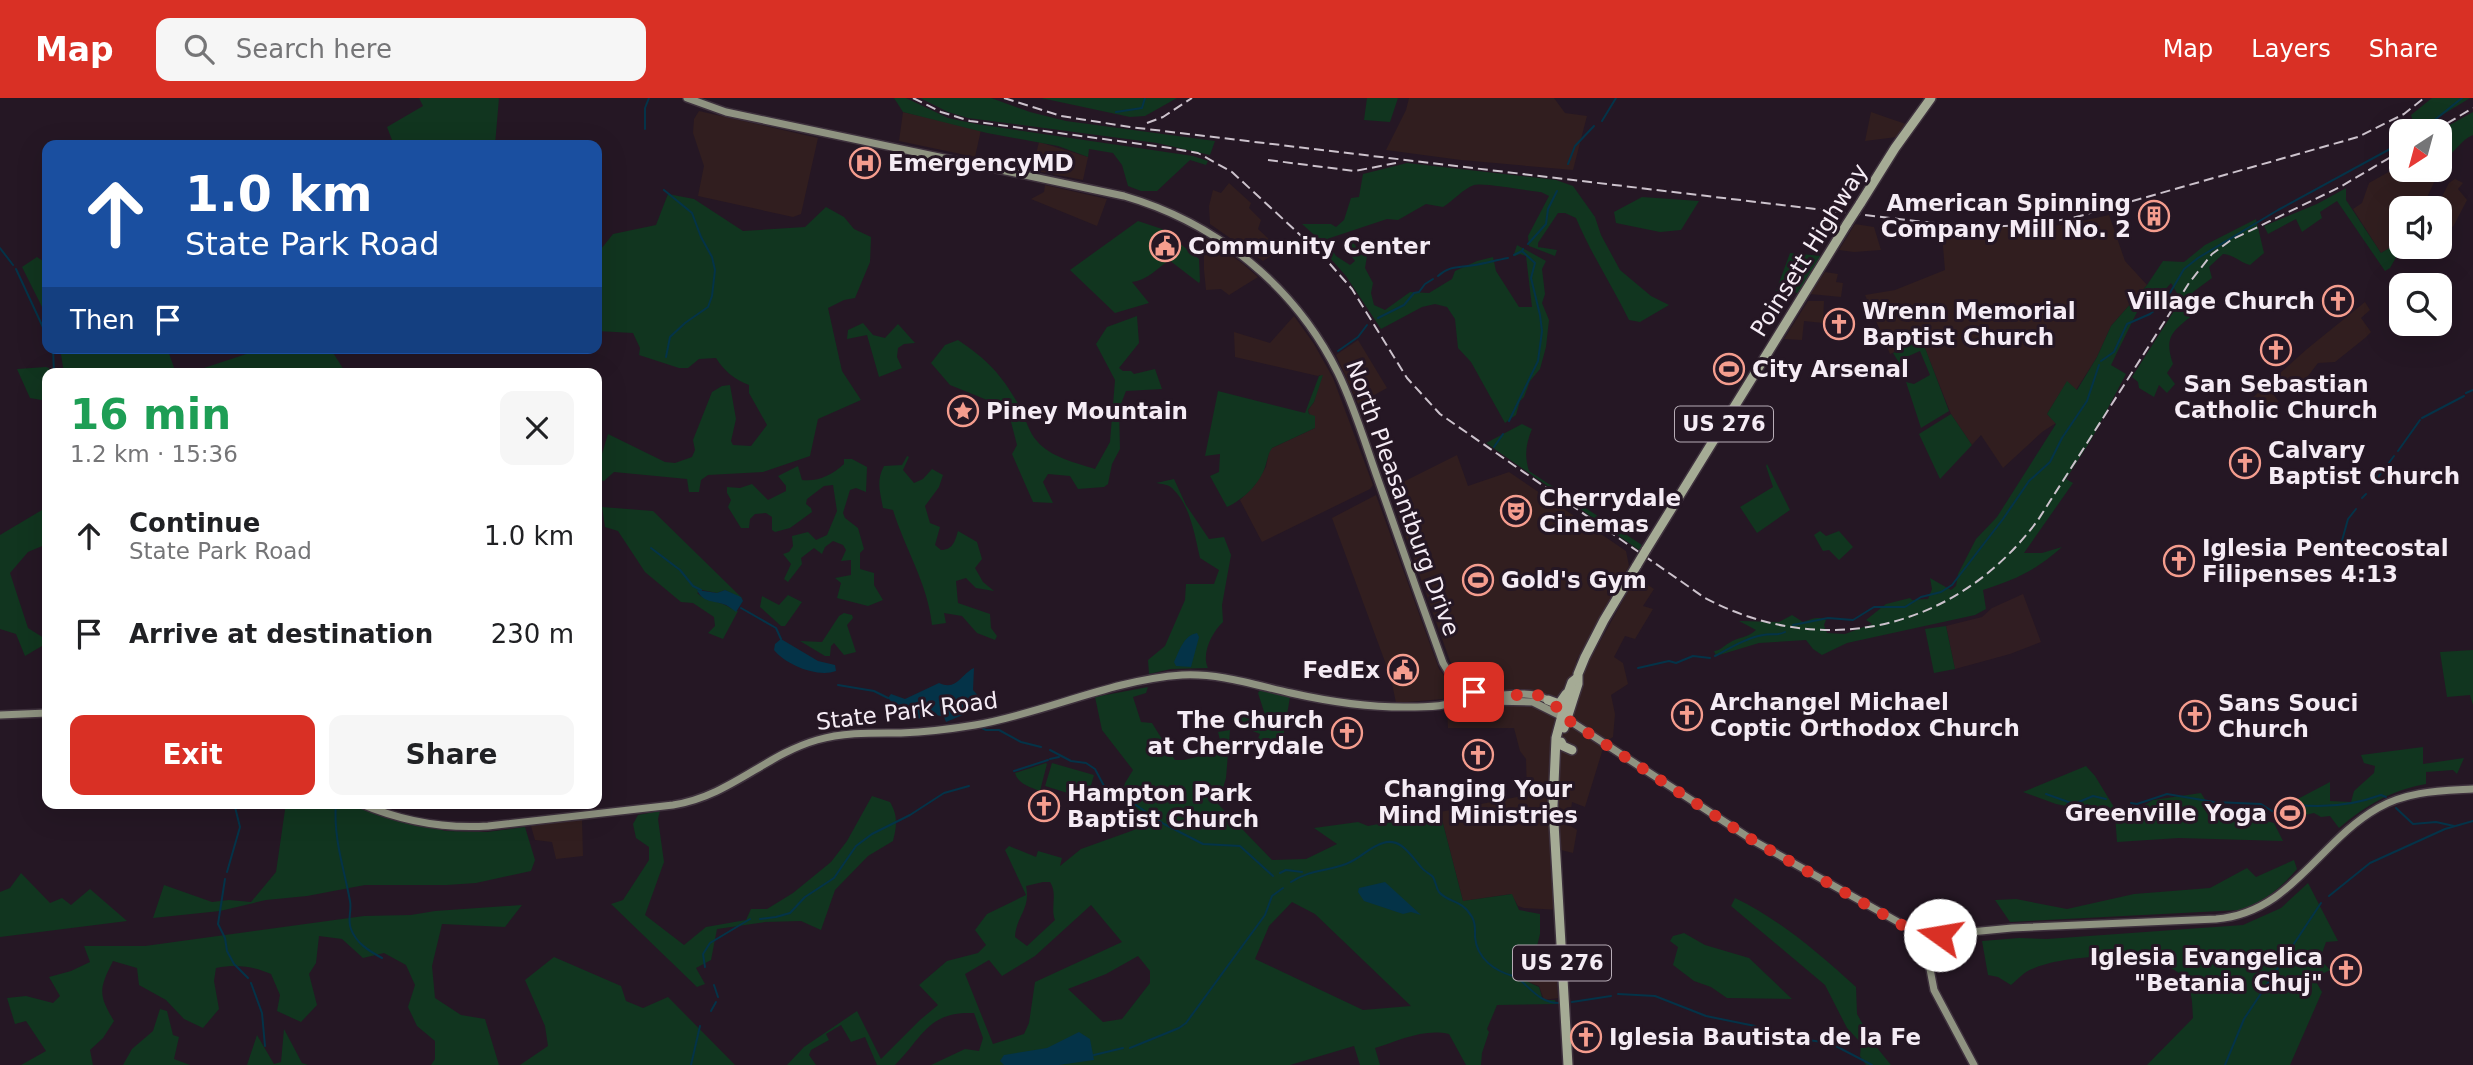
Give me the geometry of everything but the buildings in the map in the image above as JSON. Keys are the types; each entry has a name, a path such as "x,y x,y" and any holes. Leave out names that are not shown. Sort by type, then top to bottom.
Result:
{"highway":[{"name":"Poinsett Highway","path":"1568,1065 1553,820 1557,753 1570,687 1577,678 1595,636 1630,576 1869,189 1931,98"},
{"path":"1608,578 1617,583 1630,576"},
{"name":"Poinsett Highway","path":"1557,753 1555,748 1578,684 1577,678"},
{"path":"1548,700 1555,704 1560,703 1570,687"},
{"path":"1561,742 1572,750"}],"main road":[{"name":"North Pleasantburg Drive","path":"687,98 726,112 1124,195 1189,221 1236,250 1286,296 1307,321 1328,355 1359,427 1443,663 1452,678 1465,688"},
{"name":"State Park Road","path":"377,809 412,821 463,827 673,805 713,794 791,750 819,739 849,734 920,732 976,725 1112,687 1180,675 1221,677 1308,696 1384,707 1446,704 1465,688"},
{"path":"1465,688 1486,696 1503,697 1528,693 1548,700 1560,709 1564,717"},
{"path":"1465,688 1469,694 1481,700 1529,701 1564,717 1754,841 1901,925 1929,936 2012,928 2216,919 2244,915 2260,909 2274,899 2354,826 2378,808 2411,795 2473,789"},
{"path":"0,715 42,713"},
{"path":"1929,936 1934,990 1974,1065"}],"shaded area":[{"path":"1409,98 1554,98 1565,113 1587,116 1573,170 1386,150 1406,110"},
{"path":"699,111 818,138 801,214 793,217 698,196 704,166 693,133 694,119"},
{"path":"903,112 981,130 975,157 899,141"},
{"path":"1871,112 1906,124 1897,137 1865,141"},
{"path":"1039,142 1088,157 1083,180 1032,170"},
{"path":"2389,172 2389,182 2434,182 2428,196 2389,196 2389,248 2381,253 2353,209 2362,203 2369,183"},
{"path":"2455,179 2463,183 2458,189 2467,200 2453,227 2452,196 2442,196"},
{"path":"1229,183 1251,203 1249,208 1261,220 1258,229 1271,241 1274,254 1263,261 1210,224 1209,206 1213,190 1221,193"},
{"path":"1045,185 1107,199 1097,226 1031,199 1044,192"},
{"path":"2109,215 2125,261 2147,285 2111,326 2097,357 2076,390 2067,382 2047,414 2056,423 2042,432 2003,468 1981,435 1972,445 1951,414 1922,341 1890,354 1865,295 1895,290 1945,270 1942,235 1992,227 2064,225"},
{"path":"1855,224 1874,227 1881,250 1839,250"},
{"path":"1206,238 1258,277 1229,295 1221,289 1206,290"},
{"path":"1825,272 1838,274 1836,282 1843,283 1841,297 1810,294"},
{"path":"1808,301 1824,301 1823,323 1804,321 1802,340 1784,339"},
{"path":"2365,302 2370,310 2361,318 2371,332 2365,338 2335,362 2318,363 2294,394 2286,384 2273,394 2279,402 2263,415 2254,417 2241,408 2307,349"},
{"path":"1294,316 1333,378 1373,485 1370,489 1262,542 1240,500 1254,486 1266,467 1272,448 1315,428 1308,410 1314,402 1320,375 1235,357 1234,332 1270,343"},
{"path":"1358,340 1387,388 1358,404 1336,355"},
{"path":"1457,455 1468,486 1509,472 1626,551 1629,566 1576,661 1577,674 1592,656 1636,577 1654,589 1643,606 1653,609 1635,639 1625,636 1614,657 1623,663 1628,684 1611,695 1615,714 1613,737 1605,742 1585,807 1572,802 1569,825 1577,830 1573,853 1561,850 1561,910 1524,908 1518,906 1511,894 1463,901 1440,812 1527,795 1526,759 1520,751 1514,728 1448,728 1447,710 1472,692 1450,661 1389,489"},
{"path":"1376,495 1439,669 1452,687 1448,696 1443,699 1396,703 1391,678 1332,518"},
{"path":"2023,594 2041,642 2010,654 1955,669 1946,626 1982,617 1992,608"},
{"path":"582,819 583,856 556,859 552,842 535,840 531,826"},
{"path":"1555,946 1558,998 1544,1000 1539,986 1520,979 1529,956"}],"green space":[{"path":"419,98 499,98 495,140 392,140 387,127 423,106"},
{"path":"894,98 906,98 948,118 976,124 1193,156 1208,161 1206,165 1190,160 1157,191 1141,191 1128,186 1122,165 1113,153 1089,149 1088,157 1058,146 987,133 903,112"},
{"path":"920,98 991,98 1066,121 1215,141 1210,155 1157,143 968,118 948,112"},
{"path":"1041,98 1177,98 1145,116 1130,117"},
{"path":"1367,98 1398,98 1390,122 1364,120"},
{"path":"2432,98 2470,98 2436,119 2412,119 2411,115"},
{"path":"2473,112 2473,135 2452,153 2452,124"},
{"path":"1407,163 1556,180 1573,186 1595,217 1601,235 1620,270 1651,296 1669,305 1640,322 1629,320 1576,218 1565,213 1558,213 1538,243 1538,247 1557,250 1555,256 1529,246 1528,236 1549,196 1541,192 1474,185 1443,207 1426,204 1398,220 1387,219 1321,241 1302,224 1331,224 1336,227 1344,220 1351,198 1359,197 1363,174"},
{"path":"2346,188 2346,200 2381,253 2389,248 2389,259 2395,259 2390,268 2385,271 2337,201 2320,212 2322,218 2302,232 2296,219 2268,234 2264,226 2317,204"},
{"path":"668,194 694,199 743,231 805,227 826,207 844,217 854,229 871,237 870,262 855,298 828,308 842,371 861,400 818,419 810,456 763,472 708,475 701,480 699,492 689,492 687,479 614,472 602,480 602,454 608,434 665,462 675,463 692,457 695,450 693,440 712,392 722,386 730,385 736,419 731,441 733,445 751,446 767,425 749,393 749,385 730,375 716,358 699,359 688,368 679,368 639,355 640,348 633,333 602,331 602,248 613,234 656,225"},
{"path":"1642,197 1699,201 1681,230 1660,232 1616,223 1614,212"},
{"path":"2256,219 2264,253 2250,265 2223,254 2209,267 2212,278 2193,292 2184,306 2195,313 2176,329 2170,340 2173,364 2167,373 2175,384 2167,393 2159,385 2154,397 2139,388 2138,382 2132,377 2181,300 2171,283 2156,300 2137,312 2111,365 2126,374 2091,440 2066,479 2073,483 2024,553 2042,553 2062,547 2025,573 1983,590 1986,609 1975,615 1847,643 1822,655 1806,640 1759,643 1716,656 1714,651 1756,630 1739,621 1779,622 1792,615 1803,622 1820,618 1826,620 1824,625 1827,633 1845,634 1872,624 1866,620 1886,604 1910,598 1928,599 1932,589 1930,578 1951,590 1956,586 1958,574 1976,539 1997,517 2056,424 2047,414 2067,381 2077,390 2097,357 2111,326 2147,285 2163,261 2184,262 2205,245"},
{"path":"1138,221 1162,229 1199,259 1200,281 1199,283 1169,260 1147,277 1132,282 1149,303 1115,313 1070,270"},
{"path":"1350,238 1360,252 1367,256 1365,268 1373,283 1371,293 1374,305 1385,310 1410,292 1429,293 1452,279 1455,271 1493,257 1496,271 1519,307 1532,307 1526,256 1515,256 1517,245 1546,261 1542,269 1545,294 1542,303 1549,320 1546,347 1540,369 1530,381 1516,415 1505,423 1471,362 1458,348 1455,319 1447,307 1435,304 1422,307 1381,329 1346,276 1322,249 1330,246 1336,256 1350,265 1355,261 1348,252 1346,240"},
{"path":"1790,253 1822,256 1799,293 1776,291"},
{"path":"37,257 42,260 42,307 22,267"},
{"path":"1137,316 1139,343 1119,368 1134,374 1155,369 1162,389 1126,391 1119,409 1120,449 1112,464 1108,484 1104,487 1078,489 1070,476 1048,474 1043,482 1053,503 1033,502 1012,454 1017,445 1009,414 992,402 950,385 931,363 945,345 958,340 1000,377 1020,407 1034,438 1042,447 1064,459 1095,469 1110,442 1115,380 1096,344 1107,327"},
{"path":"863,323 873,335 885,338 898,324 915,343 904,344 898,348 897,357 902,368 879,377 867,335 847,339 848,330"},
{"path":"1922,340 1949,411 1921,428 1906,382 1914,384 1930,375 1920,351 1904,358 1906,361 1903,369 1893,353"},
{"path":"61,354 169,354 174,368 63,368"},
{"path":"246,354 334,354 343,368 204,368"},
{"path":"46,367 49,368 42,368 42,400 30,398 17,369"},
{"path":"1323,375 1314,402 1308,410 1309,414 1315,416 1315,428 1272,448 1256,484 1240,500 1227,507 1210,476 1219,472 1220,454 1205,456 1218,391 1305,413 1319,376"},
{"path":"1951,414 1972,445 1940,479 1919,434"},
{"path":"1522,424 1532,429 1526,450 1529,471 1642,545 1639,550 1486,443"},
{"path":"907,456 909,457 903,470 914,483 923,479 932,469 943,475 939,487 925,506 930,523 940,527 935,545 941,550 951,547 958,531 977,542 982,559 975,568 983,582 994,591 976,588 966,578 956,581 958,603 990,614 991,628 997,636 995,640 977,633 962,616 944,613 946,623 932,625 921,581 893,510 883,508 880,492 879,482 884,466 902,465"},
{"path":"844,459 852,459 867,467 866,492 856,488 850,490 843,513 845,518 858,528 864,549 860,553 860,569 874,573 874,585 883,600 868,606 837,598 841,583 835,578 851,575 851,560 841,561 846,550 843,545 833,541 825,547 822,554 814,548 801,558 802,564 788,582 784,579 791,564 783,554 789,552 793,546 792,536 808,532 816,540 827,535 837,511 833,485 824,486 807,499 806,504 812,512 790,528 775,532 772,530 772,517 766,513 755,514 750,519 749,528 741,528 728,507 731,500 727,487 740,488 752,484 768,500 786,491 786,486 778,476 798,466 802,480 819,479 844,464"},
{"path":"1767,464 1790,510 1757,533 1740,507 1773,487"},
{"path":"1174,479 1186,505 1209,539 1224,537 1231,555 1222,605 1223,622 1209,644 1206,656 1208,668 1171,669 1149,674 1148,660 1165,646 1185,600 1186,584 1214,584 1219,570 1200,558 1191,521 1178,495 1169,486 1156,483"},
{"path":"602,507 653,511 743,599 725,590 717,593 702,590 697,593 738,611 723,639 708,633 715,626 714,617 693,603 681,602 645,572 618,531 605,527"},
{"path":"42,510 42,546 28,552 10,573 28,628 42,637 42,646 25,656 16,634 0,629 0,535"},
{"path":"1820,531 1826,536 1839,531 1853,547 1839,560 1829,550 1823,551 1814,535"},
{"path":"788,595 802,602 785,626 781,626 760,607 762,596 779,605"},
{"path":"844,613 852,615 853,618 847,625 856,652 844,655 834,643 830,656 825,656 800,641 822,642 839,616"},
{"path":"1946,626 1955,669 1934,673 1925,629"},
{"path":"2473,650 2473,705 2470,695 2447,697 2440,652"},
{"path":"1148,687 1146,693 1133,697 1141,722 1152,723 1175,760 1212,753 1220,740 1218,732 1230,730 1226,778 1218,804 1272,860 1306,859 1337,844 1314,828 1358,822 1368,826 1440,812 1463,901 1512,894 1519,910 1540,914 1540,934 1536,950 1529,956 1520,978 1539,987 1543,1000 1555,1000 1556,1004 1497,1005 1487,1029 1489,1032 1481,1065 1466,1065 1449,1034 1430,1033 1411,1036 1375,1048 1380,1065 1360,1065 1354,1046 1290,1065 931,1065 965,1049 979,1051 983,1038 974,1013 946,1016 936,1021 895,1065 877,1065 865,1037 851,1042 841,1025 826,1034 829,1040 811,1050 809,1055 816,1065 787,1065 804,1047 857,1011 881,1059 938,1005 919,985 947,961 978,953 986,945 975,930 987,914 1026,895 1005,850 1009,846 1036,857 1038,851 1062,858 1060,866 1081,849 1134,830 1139,824 1140,811 1121,800 1125,783 1133,770 1102,730 1095,697","holes":["1050,882 1055,920 1027,946 1015,937 1027,901 1026,886","1292,902 1315,914 1411,1006 1363,1010 1255,959 1269,926","1091,905 1122,942 1035,982 1029,1023 1024,1034 993,1044 965,974 989,960 1002,976 1035,956","1138,956 1150,971 1150,983 1122,1019 1103,1022 1068,989 1106,974"]},
{"path":"1260,690 1290,697 1281,750 1255,745 1260,734 1236,724 1237,713 1266,718 1258,693"},
{"path":"2423,747 2423,764 2464,758 2457,774 2453,770 2426,772 2426,784 2401,790 2379,800 2339,828 2330,816 2321,817 2314,813 2301,816 2292,802 2330,782 2330,801 2351,802 2354,791 2374,773 2375,766 2364,763 2361,755"},
{"path":"1046,763 1040,791 1022,782 1015,773"},
{"path":"1052,763 1094,775 1087,799 1045,786"},
{"path":"2086,766 2117,812 2138,809 2153,800 2201,793 2209,806 2274,823 2283,841 2179,838 2117,842 2115,814 2087,804 2077,808 2056,804 2023,792"},
{"path":"872,796 890,802 893,807 896,821 893,841 868,856 835,890 821,930 801,921 765,922 717,929 711,960 696,968 705,984 697,987 611,904 623,900 649,860 649,847 636,838 633,824 638,815 660,811 658,819 664,862 645,915 684,945 706,927 746,920 751,909 767,909 793,893 831,862 847,841"},
{"path":"285,809 370,809 445,831 487,832 525,827 535,860 531,871 476,883 365,885 307,896 266,900 220,911 153,918 164,885 212,902 251,902 276,872"},
{"path":"2294,860 2297,869 2284,883 2272,894 2240,910 2010,922 1995,900 2016,899 2067,909 2134,894 2210,888 2247,868 2256,877"},
{"path":"21,873 50,903 62,898 71,905 90,889 127,921 0,937 0,892 10,888"},
{"path":"2308,883 2338,941 2326,942 2320,959 2330,970 2314,978 2322,992 2290,1065 2147,1065 2193,1018 2190,992 2183,977 2153,961 2110,957 2066,960 2029,970 2011,985 1998,977 1988,975 1982,941 2243,925 2281,908"},
{"path":"1735,898 1784,927 1856,987 1857,1014 1874,1044 1891,1065 1866,1065 1860,1056 1861,1043 1847,1028 1825,985 1731,906"},
{"path":"522,905 505,927 442,924 432,966 435,998 461,1015 485,1019 499,1065 431,1065 435,1059 435,1041 417,1026 408,1007 415,985 406,965 384,953 363,958 342,939 319,936 316,963 309,974 317,1005 301,1022 277,1011 280,995 271,974 264,971 238,966 216,968 214,981 219,1009 203,1028 184,1019 166,1000 139,985 137,968 113,961 102,991 114,1021 103,1038 90,1050 93,1065 21,1065 46,1051 26,1021 15,1024 7,998 26,996 53,1003 60,996 49,977 90,962 84,946 145,946 364,916 411,915"},
{"path":"1684,933 1705,945 1749,958 1792,999 1727,998 1711,987 1694,981 1673,965 1678,947 1670,941 1673,936"},
{"path":"554,957 621,986 626,1001 643,1008 668,997 735,1065 520,1065 548,1046 545,1026 525,980"},
{"path":"160,1009 167,1011 173,1035 179,1037 174,1059 190,1065 123,1065 132,1049 153,1031"},
{"path":"284,1029 302,1063 308,1065 247,1065 257,1035 274,1064 281,1062"}],"water":[{"path":"697,590 717,593 725,590 741,597 743,601 736,612 726,605 706,600"},
{"path":"1197,633 1199,637 1191,667 1176,666 1174,662 1182,644"},
{"path":"781,639 818,661 835,665 836,671 820,673 786,661 774,650 775,644"},
{"path":"974,668 973,690 982,700 965,714 946,722 944,717 939,715 909,718 888,698 891,694 905,699 939,683 954,684"},
{"path":"1385,882 1421,915 1411,912 1403,914 1364,901 1358,892 1359,888"},
{"path":"1079,1032 1090,1039 1094,1060 1059,1065 1004,1065 1000,1061 1004,1055 1047,1048"}],"waterway":[{"path":"645,129 645,108 649,98"},
{"path":"1116,112 1142,108 1145,98"},
{"path":"1602,121 1616,98"},
{"path":"2436,119 2462,98"},
{"path":"1568,164 1575,146 1594,126"},
{"path":"2101,361 2114,352 2127,324 2150,314 2164,303 2184,269 2198,258 2278,210 2389,150"},
{"path":"664,190 692,213 715,270 708,307 670,337 666,357"},
{"path":"1528,244 1546,224 1548,209 1557,191"},
{"path":"0,248 13,265"},
{"path":"1509,421 1538,361 1542,331 1531,278 1535,263 1523,249"},
{"path":"1514,255 1522,251"},
{"path":"1438,276 1451,268 1508,258"},
{"path":"16,269 42,325"},
{"path":"1378,318 1404,305 1414,293 1419,292 1433,279"},
{"path":"1338,351 1358,337 1367,325"},
{"path":"53,354 54,368"},
{"path":"1793,625 1828,618 1853,620 1874,607 1905,607 1921,597 1941,592 1952,585 2029,481 2050,462 2062,438 2087,401 2099,365"},
{"path":"2466,393 2473,390"},
{"path":"2422,418 2464,396"},
{"path":"2398,451 2420,420"},
{"path":"1494,447 1503,434"},
{"path":"2373,484 2394,456"},
{"path":"2362,498 2366,494"},
{"path":"2338,555 2348,519 2356,509"},
{"path":"651,548 701,590"},
{"path":"741,608 776,628 781,639"},
{"path":"1715,656 1750,638 1785,632"},
{"path":"1638,668 1669,661 1676,663 1693,656 1710,658"},
{"path":"838,685 874,691 888,698"},
{"path":"982,728 999,730 1021,742 1041,747"},
{"path":"1050,750 1071,761 1086,763 1095,769 1104,786"},
{"path":"1050,759 1059,757"},
{"path":"1014,771 1048,760"},
{"path":"760,919 790,913 805,897 834,878 856,846 872,834 910,815 944,793 969,786"},
{"path":"1121,792 1164,824 1203,844 1240,846 1273,876"},
{"path":"2046,794 2074,804 2093,796 2106,799"},
{"path":"2131,803 2137,804 2167,794 2214,802 2261,804 2272,811"},
{"path":"2297,805 2340,805 2381,795 2386,797"},
{"path":"2396,808 2413,824 2436,822 2454,826"},
{"path":"227,872 240,827 236,809"},
{"path":"336,809 338,841 350,905 350,925 360,942 382,958"},
{"path":"2329,896 2370,863 2445,829 2473,821"},
{"path":"1291,882 1305,875 1346,864 1378,845 1389,842 1400,845 1433,877 1443,895 1468,911 1474,922 1476,945 1483,958 1500,971 1513,976"},
{"path":"1280,873 1286,870 1302,872"},
{"path":"225,879 218,924 234,964 248,978"},
{"path":"1130,1048 1186,1023 1265,915 1272,896 1283,888"},
{"path":"2225,1065 2244,1019 2321,903"},
{"path":"705,967 703,954 710,943 750,919"},
{"path":"1519,979 1542,998 1559,1003"},
{"path":"251,983 262,1013 265,1046"},
{"path":"714,985 718,997"},
{"path":"1618,994 1655,996 1706,1016 1755,1026 1771,1035 1830,1043 1872,1065"},
{"path":"1572,1002 1611,996"},
{"path":"711,1011 716,1002"},
{"path":"691,1065 700,1026"},
{"path":"1094,1055 1123,1048"}],"railway":[{"path":"913,98 941,112 970,121 1198,153 1232,172 1323,256 1352,289 1407,378 1440,414 1705,598 1750,617 1796,628 1842,630 1886,624 1929,609 1969,587 2006,557 2038,520 2189,283 2212,254 2231,240 2340,187 2389,158"},
{"path":"1004,98 1061,116 1130,127 1924,222 1984,226 2020,225 2080,216 2358,137 2404,114 2424,98"},
{"path":"1147,123 1163,117 1192,98"},
{"path":"2452,120 2473,108"},
{"path":"1268,160 1355,171 1396,163"}],"place":[{"name":"EmergencyMD","path":"865,163"},
{"name":"American Spinning Company Mill No. 2","path":"2154,216"},
{"name":"Community Center","path":"1165,246"},
{"name":"Village Church","path":"2338,301"},
{"name":"Wrenn Memorial Baptist Church","path":"1839,324"},
{"name":"San Sebastian Catholic Church","path":"2276,350"},
{"name":"City Arsenal","path":"1729,369"},
{"name":"Piney Mountain","path":"963,411"},
{"name":"Calvary Baptist Church","path":"2245,463"},
{"name":"Cherrydale Cinemas","path":"1516,511"},
{"name":"Iglesia Pentecostal Filipenses 4:13","path":"2179,561"},
{"name":"Gold's Gym","path":"1478,580"},
{"name":"FedEx","path":"1403,670"},
{"name":"Archangel Michael Coptic Orthodox Church","path":"1687,715"},
{"name":"Sans Souci Church","path":"2195,716"},
{"name":"The Church at Cherrydale","path":"1347,733"},
{"name":"Changing Your Mind Ministries","path":"1478,755"},
{"name":"Hampton Park Baptist Church","path":"1044,806"},
{"name":"Greenville Yoga","path":"2290,813"},
{"name":"Iglesia Evangelica \"Betania Chuj\"","path":"2346,970"},
{"name":"Iglesia Bautista de la Fe","path":"1586,1037"}],"route":[{"path":"1474,692 1486,696 1528,693 1543,697 1560,709 1562,716 1754,841 1909,929 1929,936 1940,935"}]}
